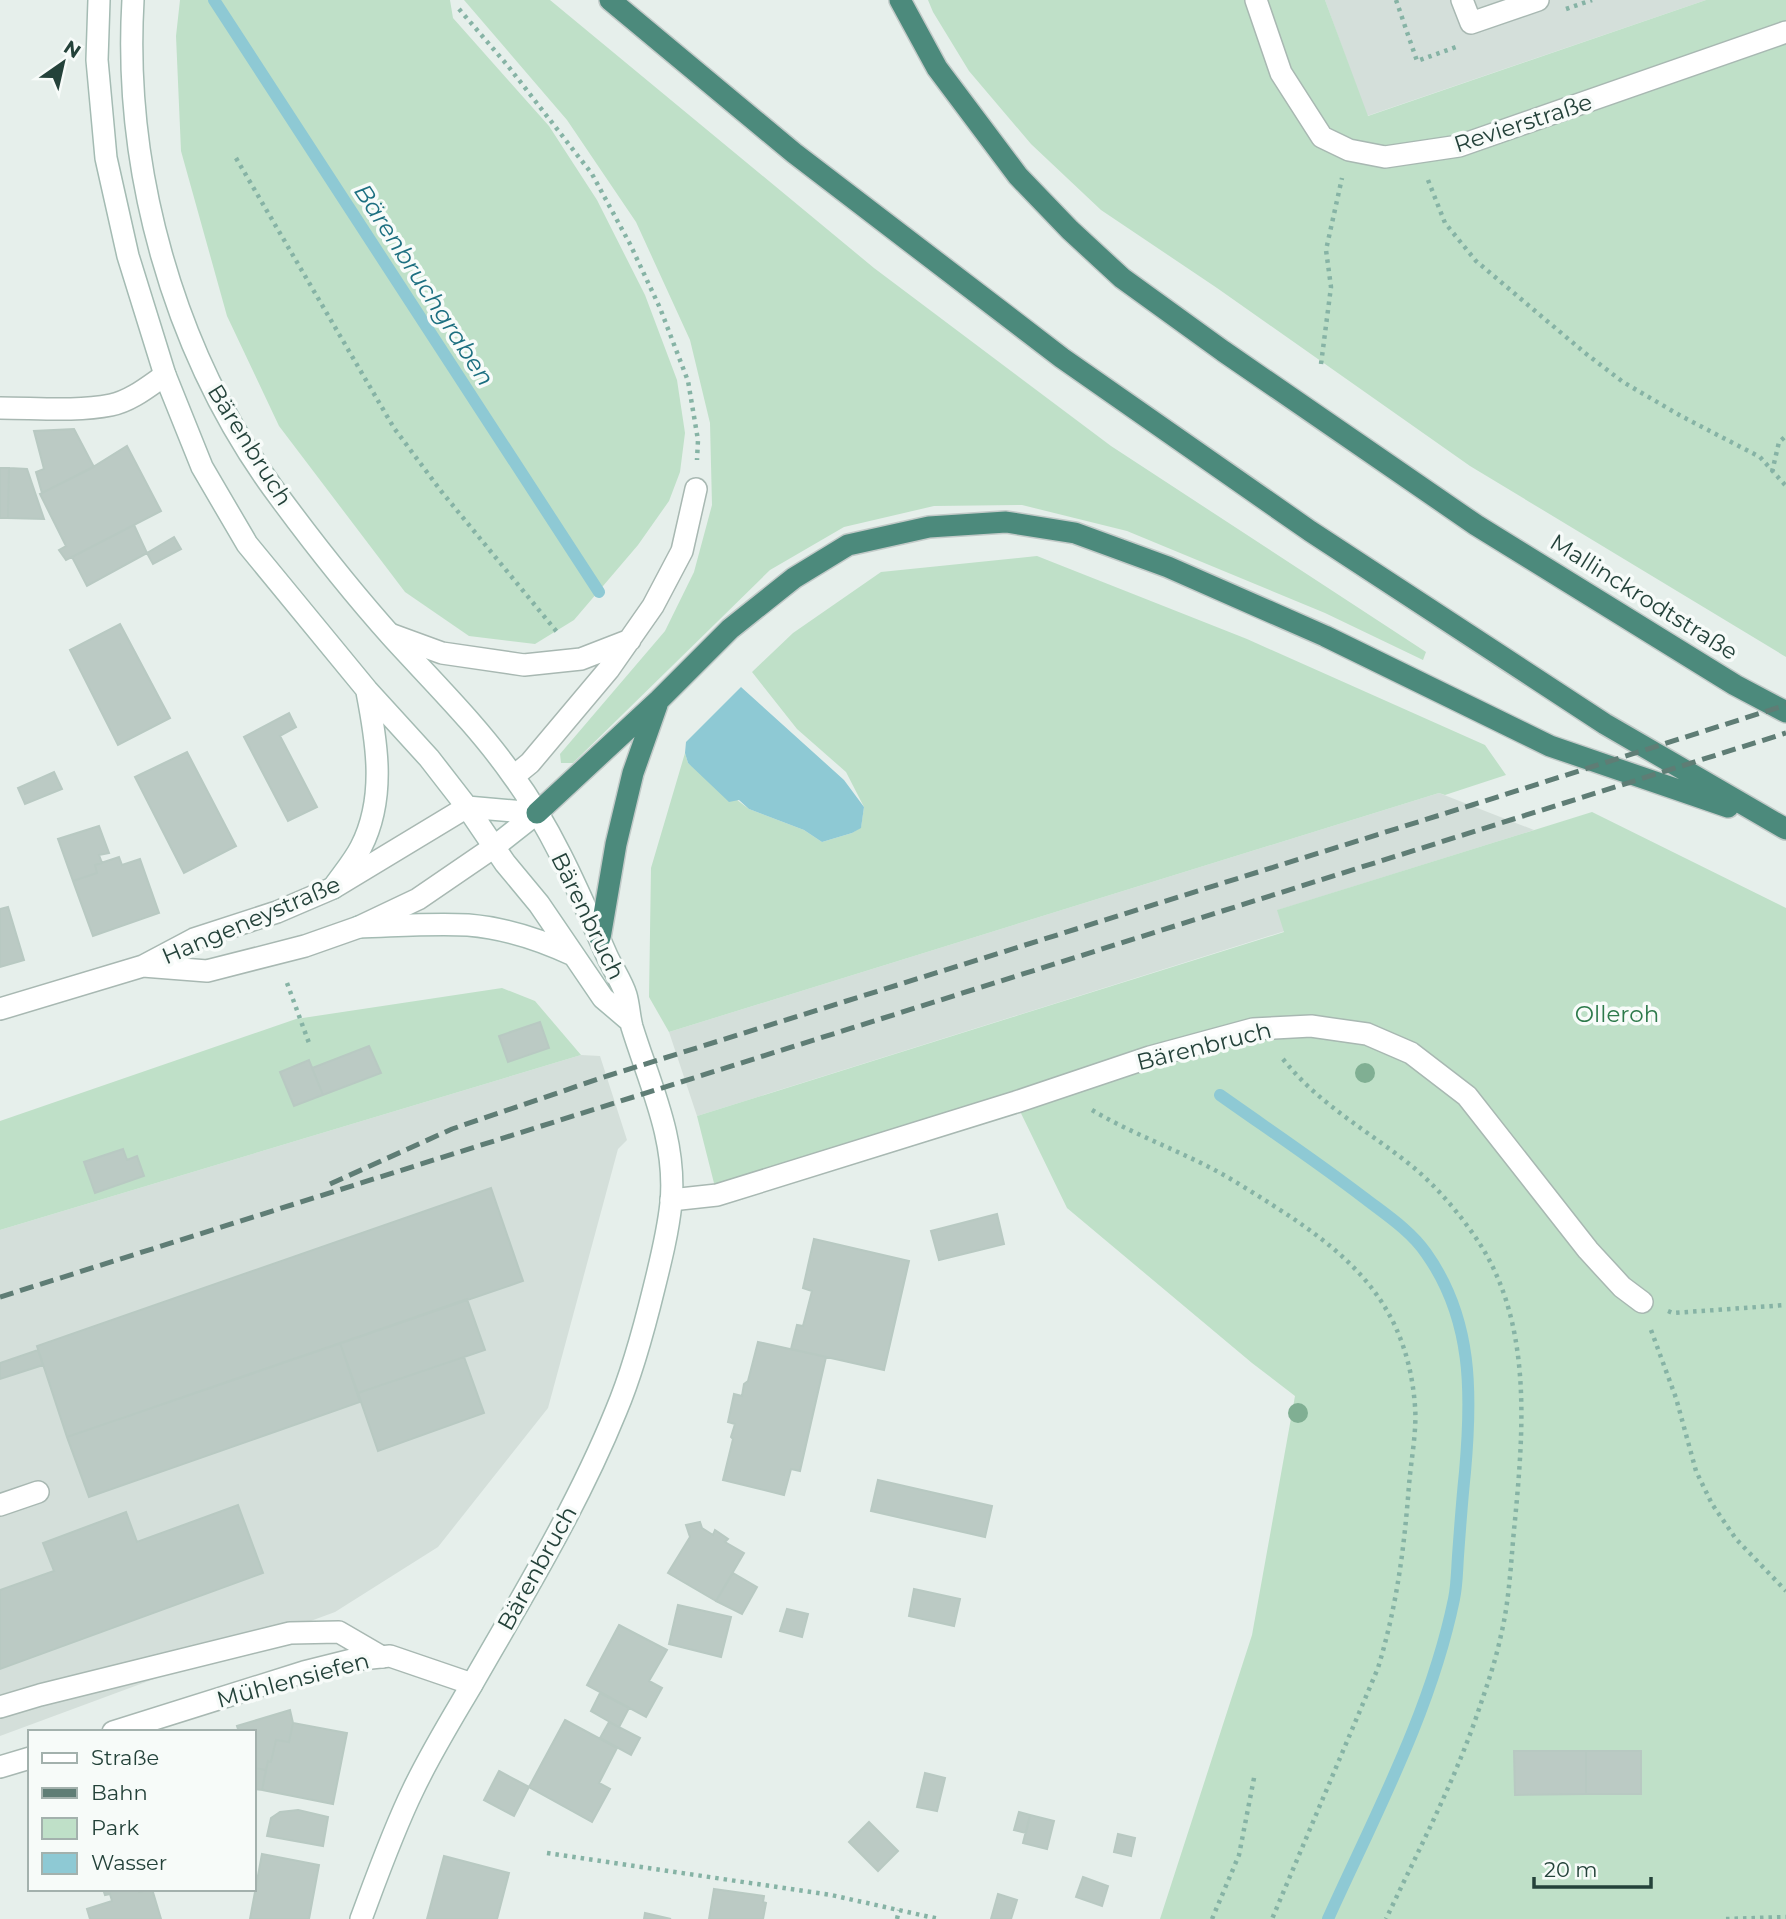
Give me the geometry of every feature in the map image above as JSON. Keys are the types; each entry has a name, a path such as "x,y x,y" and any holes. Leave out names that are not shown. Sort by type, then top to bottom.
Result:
{"highway":[{"path":"610,0 794,153 1062,358 1310,531 1582,709 1779,825"},
{"name":"Mallinckrodtstraße","path":"900,0 937,68 988,139 1018,176 1113,270 1223,351 1476,525 1735,685 1786,712"},
{"path":"537,813 659,700 730,629 794,578 848,545 929,527 1006,522 1075,533 1168,567 1325,635 1550,746 1779,825"},
{"path":"600,938 616,844 630,785 659,700"}],"main road":[{"name":"Bärenbruch","path":"99,0 97,60 106,158 128,256 165,376 202,467 247,544 367,690 429,758 603,998 630,1021"},
{"name":"Bärenbruch","path":"133,0 130,44 135,119 148,204 173,289 197,355 226,415 270,483 328,560 514,776 537,813 586,906 625,991 630,1021 667,1131 673,1174 660,1262 640,1345 617,1410 588,1473 537,1570 412,1791 360,1919"},
{"name":"Revierstraße","path":"1256,0 1281,73 1322,137 1349,150 1385,158 1459,146 1786,32"},
{"path":"1462,0 1471,23 1538,0"},
{"path":"0,408 83,408 113,405 165,376"},
{"path":"514,776 530,763 609,668 653,606 682,551 696,489"},
{"path":"390,634 442,653 523,665 580,659 630,640"},
{"path":"333,888 360,848 373,817 378,780 376,734 367,690"},
{"path":"467,807 537,813"},
{"name":"Hangeneystraße","path":"0,1009 143,967 194,940 277,912 333,888 467,807"},
{"path":"494,848 537,813"},
{"name":"Hangeneystraße","path":"143,967 207,971 305,946 359,927 418,899 494,848"},
{"path":"359,927 429,925 492,928 550,944 575,956"},
{"name":"Bärenbruch","path":"671,1200 717,1195 1016,1102 1150,1057 1253,1029 1311,1026 1367,1034 1411,1053 1467,1096 1588,1250 1622,1287 1642,1302"},
{"path":"0,1506 38,1492"},
{"path":"0,1707 290,1633 339,1632 382,1657"},
{"name":"Mühlensiefen","path":"119,1730 304,1672 352,1660 390,1656 472,1684"},
{"path":"0,1767 28,1759"}],"path":[{"path":"1396,0 1417,61"},
{"path":"459,9 509,66 592,174 630,244 660,308 688,381 698,440 696,489"},
{"path":"1321,364 1331,287 1326,250 1349,150"},
{"path":"1418,153 1444,223 1476,261 1623,382 1760,457 1786,486"},
{"path":"236,158 394,429 441,491 580,659"},
{"path":"1772,472 1779,442 1786,436"},
{"path":"287,983 309,1043"},
{"path":"1271,1027 1275,1049 1304,1083 1334,1110 1413,1167 1452,1205 1477,1239 1497,1274 1514,1330 1521,1383 1522,1441 1502,1633 1480,1707 1452,1776 1386,1919"},
{"path":"1055,1088 1140,1135 1238,1182 1331,1245 1363,1275 1390,1316 1408,1356 1415,1408 1399,1584 1390,1630 1378,1668 1272,1919"},
{"path":"1642,1302 1673,1313 1786,1305"},
{"path":"1642,1302 1666,1367 1696,1471 1736,1539 1786,1591"},
{"path":"1212,1919 1239,1855 1255,1773"},
{"path":"547,1853 831,1895 939,1919"},
{"path":"897,1919 899,1910"},
{"path":"1726,1919 1786,1917"}],"shaded area":[{"path":"1325,0 1706,0 1367,116"},
{"path":"1439,793 1534,830 1278,910 1285,931 697,1116 669,1032"},
{"path":"581,1055 600,1056 627,1140 618,1149 548,1408 438,1547 335,1612 0,1736 0,1230"}],"green space":[{"path":"180,0 450,0 453,18 549,126 597,200 645,295 677,380 685,433 680,472 669,501 638,545 574,620 535,644 469,636 405,592 279,426 227,316 181,151 176,36"},
{"path":"464,0 550,0 874,268 1111,446 1426,652 1423,660 1325,613 1127,531 1022,505 934,506 844,527 770,570 573,763 561,763 560,754 665,631 694,572 712,505 710,423 690,340 636,222 567,120"},
{"path":"928,0 1325,0 1368,116 1706,0 1786,0 1786,657 1470,466 1101,210 1031,144 969,71"},
{"path":"1037,556 1247,639 1485,745 1506,775 1445,795 1439,793 669,1032 649,997 651,868 685,753 688,763 749,809 804,830 822,842 852,833 861,827 864,807 846,772 797,729 752,672 793,633 881,572"},
{"name":"Olleroh","path":"1592,812 1786,908 1786,1919 1160,1919 1252,1635 1295,1396 1067,1208 1016,1103 717,1195 697,1116 1284,932 1277,910"},
{"path":"502,988 535,1001 581,1055 0,1230 0,1121 296,1019"}],"water":[{"path":"741,687 844,780 864,807 861,828 822,842 804,830 749,809 739,800 729,802 688,763 686,742"}],"building":[{"path":"74,429 94,467 42,493 36,472 44,469 34,431"},
{"path":"127,446 161,511 66,560 59,550 66,546 40,494"},
{"path":"0,468 9,468 8,518 0,518"},
{"path":"9,468 27,469 44,519 8,518"},
{"path":"134,525 147,553 87,586 72,557"},
{"path":"174,537 181,549 153,564 147,553"},
{"path":"120,624 170,718 118,745 70,650"},
{"path":"289,713 296,727 280,736 317,807 288,821 244,737"},
{"path":"187,752 236,846 184,873 135,777"},
{"path":"54,772 62,789 25,804 18,788"},
{"path":"99,826 109,853 99,855 102,863 95,865 97,873 73,881 58,839"},
{"path":"119,857 122,865 140,859 159,913 93,936 73,881 97,873 95,865"},
{"path":"8,907 24,960 0,967 0,909"},
{"path":"540,1022 549,1048 508,1062 499,1036"},
{"path":"369,1046 381,1073 323,1095 312,1068"},
{"path":"309,1060 323,1095 294,1106 280,1072"},
{"path":"123,1149 127,1160 137,1156 144,1176 95,1193 84,1162"},
{"path":"491,1188 523,1281 67,1437 37,1346"},
{"path":"997,1214 1004,1244 939,1260 931,1231"},
{"path":"814,1239 909,1261 884,1370 791,1349 797,1325 803,1326 812,1291 803,1288"},
{"path":"467,1299 485,1350 358,1393 340,1343"},
{"path":"758,1342 826,1357 800,1471 791,1469 784,1495 723,1480 735,1424 728,1422 734,1394 742,1396"},
{"path":"340,1343 360,1402 89,1497 67,1437"},
{"path":"38,1350 43,1365 0,1379 0,1363"},
{"path":"464,1357 484,1413 378,1451 358,1393"},
{"path":"878,1480 992,1506 985,1537 871,1511"},
{"path":"238,1505 263,1573 0,1669 0,1590 54,1571 43,1543 126,1512 137,1542"},
{"path":"700,1522 702,1528 713,1535 715,1530 728,1539 725,1542 744,1553 716,1601 668,1573 690,1537 686,1525"},
{"path":"733,1573 757,1587 742,1614 716,1601"},
{"path":"914,1589 960,1599 954,1626 909,1616"},
{"path":"678,1605 731,1617 721,1657 669,1644"},
{"path":"787,1609 808,1614 802,1637 780,1631"},
{"path":"619,1625 667,1650 649,1681 662,1688 646,1717 587,1685"},
{"path":"600,1693 629,1708 619,1727 591,1711"},
{"path":"290,1710 293,1723 289,1742 276,1740 271,1762 268,1761 266,1770 256,1768 256,1730 238,1730 237,1726"},
{"path":"565,1720 617,1748 599,1783 610,1789 592,1822 529,1787"},
{"path":"609,1722 640,1738 631,1755 600,1738"},
{"path":"293,1723 347,1733 333,1804 262,1790 276,1740 289,1742"},
{"path":"1514,1751 1586,1751 1586,1794 1515,1795"},
{"path":"1586,1751 1641,1751 1641,1794 1586,1794"},
{"path":"256,1768 266,1770 262,1790 256,1789"},
{"path":"499,1771 529,1787 514,1816 484,1800"},
{"path":"925,1773 945,1778 937,1811 917,1807"},
{"path":"298,1810 328,1817 323,1846 267,1836 271,1818 280,1812"},
{"path":"1019,1812 1030,1815 1026,1833 1014,1830"},
{"path":"1030,1815 1054,1821 1047,1849 1023,1843"},
{"path":"869,1822 898,1851 878,1871 849,1842"},
{"path":"1118,1834 1135,1838 1131,1856 1114,1852"},
{"path":"262,1854 319,1865 309,1919 250,1919"},
{"path":"444,1856 509,1873 497,1919 427,1919"},
{"path":"1083,1877 1108,1886 1102,1906 1076,1897"},
{"path":"714,1889 764,1896 763,1902 766,1903 763,1919 709,1919"},
{"path":"104,1891 153,1891 161,1919 90,1919 87,1909 112,1901 110,1894 105,1895"},
{"path":"998,1894 1017,1900 1011,1919 991,1919"},
{"path":"645,1913 671,1919 644,1919"}],"waterway":[{"name":"Bärenbruchgraben","path":"214,0 599,592"},
{"name":"Bärenbruchgraben","path":"1220,1095 1345,1184 1412,1237 1426,1253 1453,1304 1466,1358 1467,1443 1456,1588 1444,1641 1400,1762 1328,1919"}],"railway":[{"path":"330,1184 452,1129 607,1076 1786,705"},
{"path":"0,1297 1786,733"}]}
